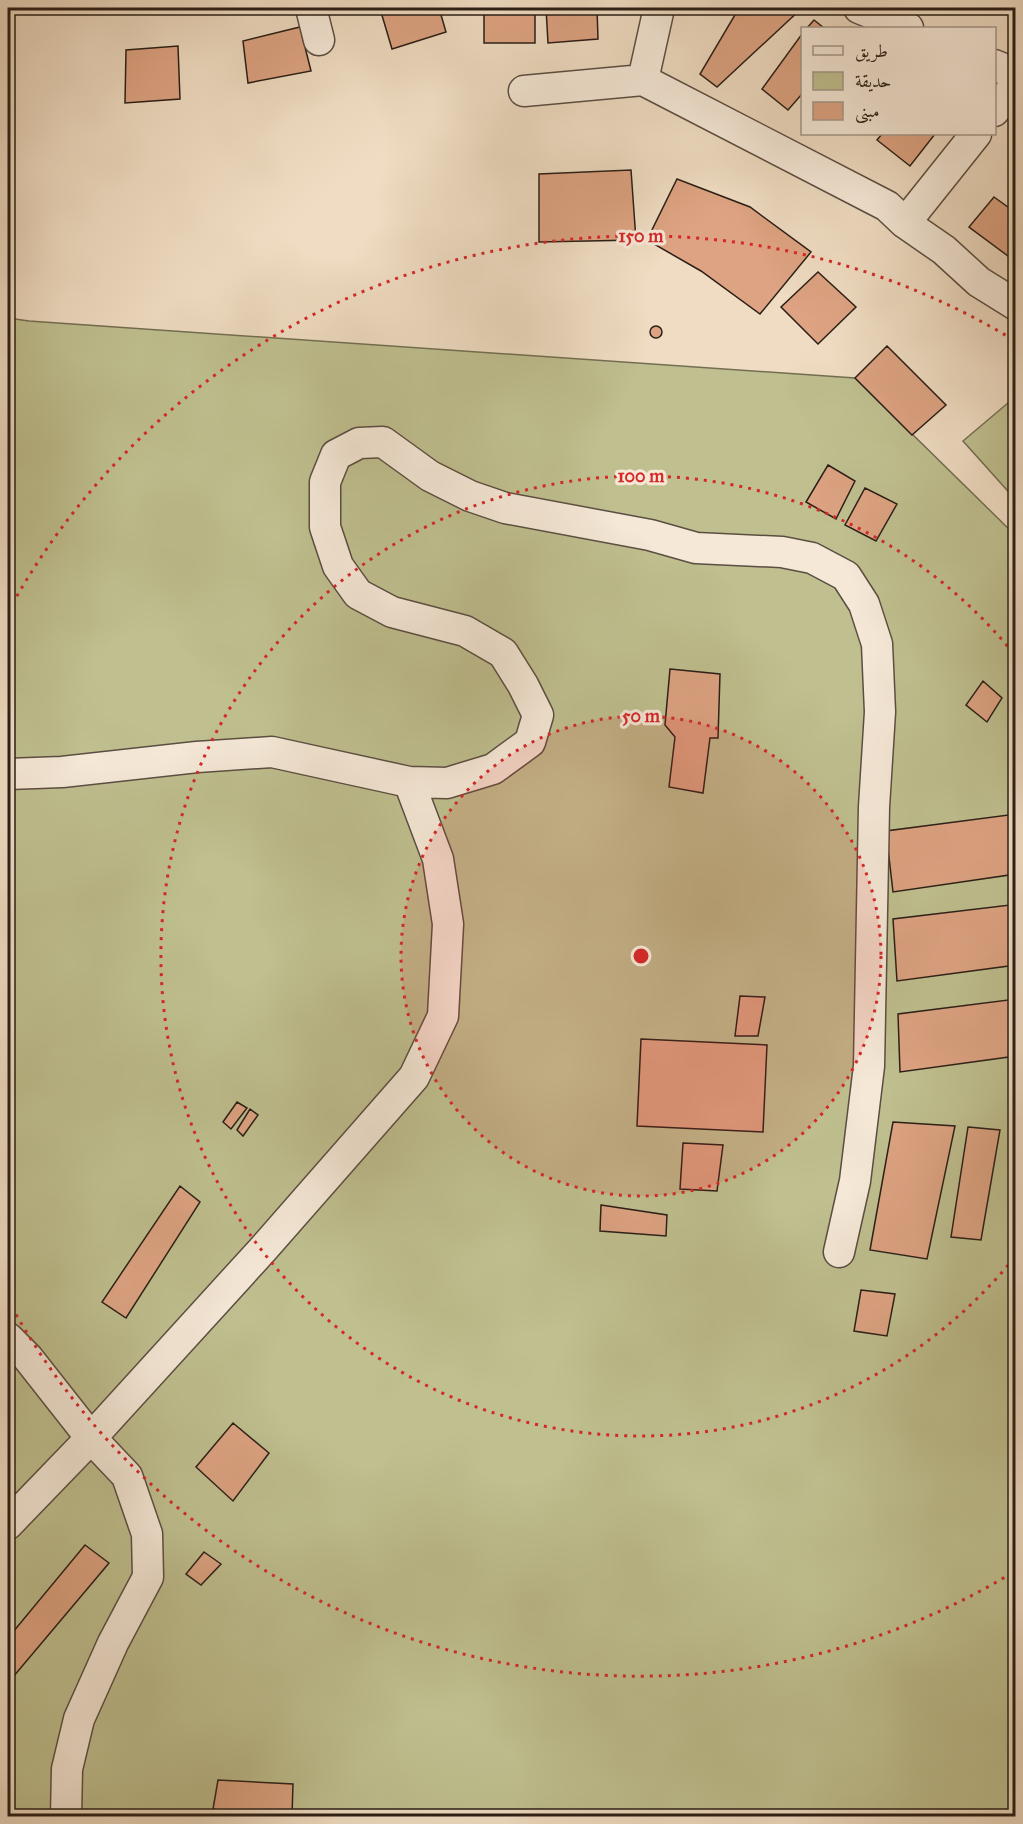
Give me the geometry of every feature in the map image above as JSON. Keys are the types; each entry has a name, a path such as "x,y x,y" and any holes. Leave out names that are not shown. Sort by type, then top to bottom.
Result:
{"street":[{"path":"311,8 319,40"},
{"path":"643,81 659,8"},
{"path":"859,8 906,27"},
{"path":"996,66 1016,74"},
{"path":"524,91 643,81 886,206 905,223 944,249 980,282 1016,305"},
{"path":"996,109 1016,85"},
{"path":"905,223 975,135"},
{"path":"8,774 62,772 198,757 272,752 410,782 447,783 494,769 530,742 538,715 503,653 465,631 392,612 358,594 338,566 325,527 325,482 336,455 359,443 383,442 430,476 470,496 505,508 650,535 696,548 782,552 812,558 846,576 864,604 877,644 880,712 874,807 869,1066 855,1181 839,1252"},
{"path":"8,1524 91,1438 265,1247 414,1077 443,1016 447,924 438,859 410,782"},
{"path":"8,1338 27,1358 91,1438 128,1476 147,1534 148,1577 113,1643 79,1719 67,1769 66,1816"}],"green space":[{"path":"8,318 855,378 1015,535 1015,1816 8,1816"},
{"path":"1015,397 1015,499 963,441"}],"building":[{"path":"392,8 439,8 446,32 392,49 381,12"},
{"path":"484,8 535,8 535,43 484,43"},
{"path":"546,8 597,8 598,39 548,43"},
{"path":"739,8 802,8 717,87 700,74"},
{"path":"814,20 823,27 808,27"},
{"path":"300,27 311,71 248,83 243,41"},
{"path":"801,35 801,95 788,110 762,89"},
{"path":"178,46 180,99 125,103 126,50"},
{"path":"881,135 934,135 910,166 877,140"},
{"path":"631,170 636,240 539,242 539,174"},
{"path":"677,179 750,207 811,252 760,314 701,271 647,240"},
{"path":"994,197 1016,213 1016,262 969,227"},
{"path":"818,272 856,307 818,344 781,307"},
{"path":"658,326 662,332 658,338 654,338 650,330"},
{"path":"887,346 946,405 912,435 855,378"},
{"path":"828,465 855,481 836,519 806,502"},
{"path":"865,488 897,504 876,541 845,525"},
{"path":"670,669 720,674 718,738 710,738 703,793 669,787 675,737 665,725"},
{"path":"983,681 1002,698 987,722 966,705"},
{"path":"1016,814 1016,874 893,892 886,831"},
{"path":"1010,905 1016,965 897,981 893,919"},
{"path":"740,996 765,997 758,1036 735,1036"},
{"path":"1016,999 1016,1056 900,1072 898,1014"},
{"path":"641,1039 767,1045 763,1132 637,1126"},
{"path":"237,1102 247,1108 231,1129 223,1122"},
{"path":"250,1109 258,1115 243,1136 237,1130"},
{"path":"893,1122 955,1126 927,1259 870,1250"},
{"path":"968,1127 1000,1130 981,1240 951,1237"},
{"path":"683,1143 723,1145 717,1191 680,1189"},
{"path":"180,1186 200,1202 126,1318 102,1302"},
{"path":"601,1205 667,1215 666,1236 600,1231"},
{"path":"861,1290 895,1294 887,1336 854,1331"},
{"path":"233,1423 269,1453 233,1501 196,1467"},
{"path":"85,1545 109,1563 8,1683 8,1638"},
{"path":"204,1552 221,1564 201,1585 186,1574"},
{"path":"218,1780 293,1784 292,1816 254,1816 213,1809"}]}
